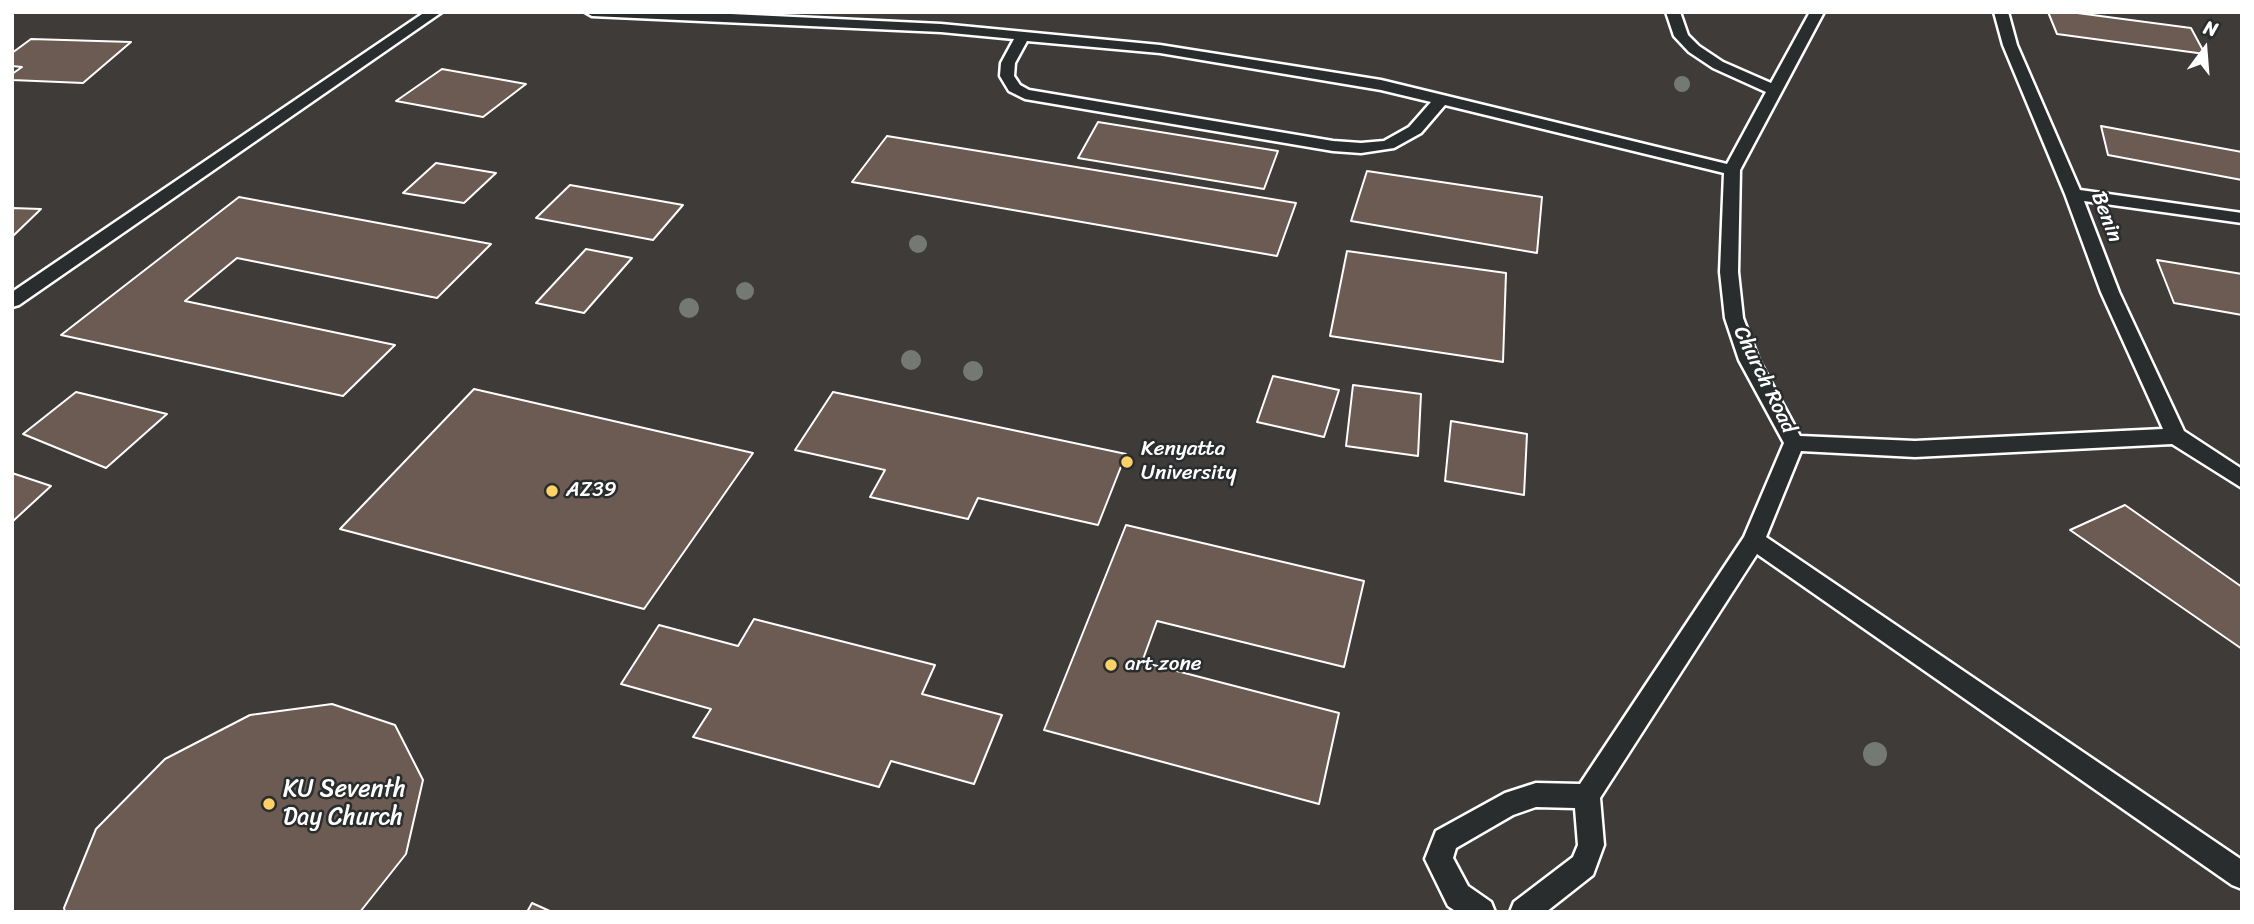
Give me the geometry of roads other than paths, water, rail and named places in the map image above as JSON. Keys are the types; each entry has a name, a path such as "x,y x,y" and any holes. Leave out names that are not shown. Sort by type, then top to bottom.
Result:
{"lane":[{"path":"12,301 435,12"},
{"path":"592,12 941,27 1160,49 1381,85 1732,170"},
{"path":"941,27 953,12"},
{"path":"1673,12 1681,36 1694,49 1718,65 1775,90"},
{"name":"Church Road","path":"1587,796 1754,540 1794,443 1749,360 1734,318 1729,272 1732,170 1817,12"},
{"name":"Benin","path":"2001,12 2010,45 2073,194 2110,292 2176,436"},
{"path":"1023,35 1008,63 1007,76 1014,88 1025,94 1333,146 1361,148 1388,145 1415,130 1440,100"},
{"path":"2073,194 2242,218"},
{"path":"1794,443 1915,449 2176,436 2242,480"},
{"path":"1754,540 2242,876"},
{"path":"1481,912 1458,896 1439,859 1446,840 1505,805 1536,794 1587,796 1591,845 1583,866 1524,912"}],"place":[{"name":"Kenyatta University","path":"1127,462"},
{"name":"AZ39","path":"552,491"},
{"name":"art zone","path":"1111,665"},
{"name":"KU Seventh Day Church","path":"269,804"}]}
